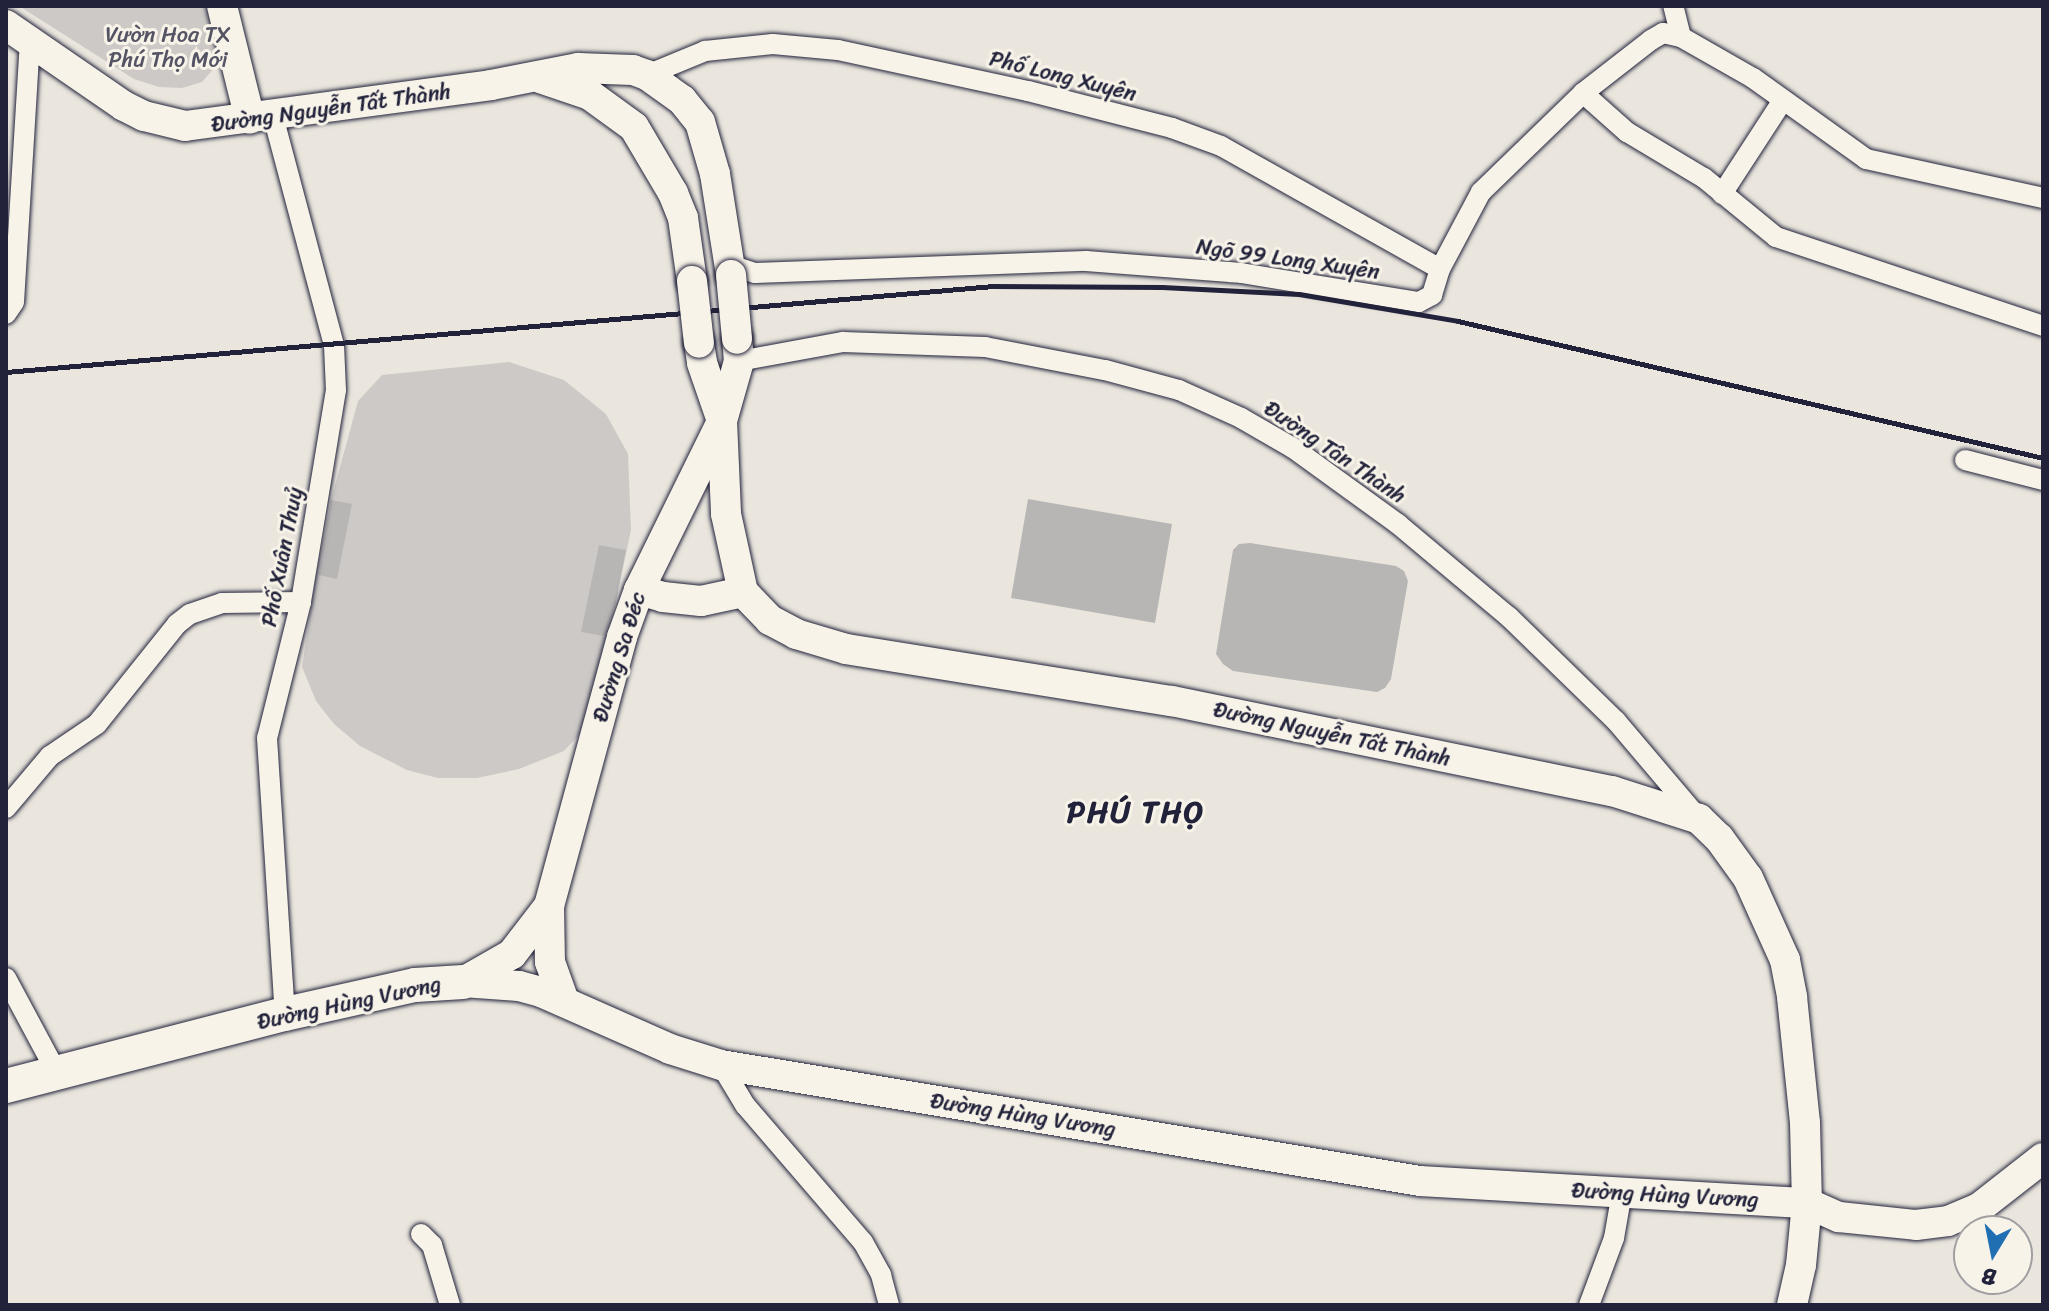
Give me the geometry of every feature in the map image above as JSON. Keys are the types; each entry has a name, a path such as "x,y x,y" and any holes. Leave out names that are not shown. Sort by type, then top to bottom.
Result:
{"main road":[{"path":"222,6 261,117"},
{"name":"Đường Nguyễn Tất Thành","path":"18,34 144,116 185,126 540,78 578,68 633,70 647,75 682,100 700,122 715,174 730,270 738,350"},
{"name":"Đường Nguyễn Tất Thành","path":"540,78 590,95 634,127 654,155 678,205 692,281 702,363 722,421"},
{"path":"639,590 663,597 701,601 743,592 726,514 722,421 738,350"},
{"name":"Đường Sa Đéc","path":"564,1001 550,962 549,906 622,637 639,590 722,421"},
{"name":"Đường Nguyễn Tất Thành","path":"743,592 770,620 796,634 846,649 1172,701 1612,791 1699,819 1719,838 1748,878 1785,960 1799,1038 1807,1203 1801,1265 1792,1305"},
{"name":"Đường Sa Đéc","path":"463,982 512,954 549,906"},
{"name":"Đường Hùng Vương","path":"6,1086 285,1014 415,985 463,982 519,986 564,1001 670,1049 721,1065 1420,1181 1807,1203 1855,1221 1932,1224 1979,1208 2043,1158"}],"street":[{"path":"1673,6 1681,37 1753,78 1866,159 2043,198"},
{"path":"6,314 14,302 18,34"},
{"name":"Ngõ 99 Long Xuyên","path":"730,270 755,273 1086,261 1241,273 1419,302 1432,295 1440,269 1481,192 1583,93 1656,36 1672,34 1681,37"},
{"name":"Phố Long Xuyên","path":"647,75 705,51 773,44 838,50 1028,91 1172,128 1221,146 1440,269"},
{"path":"1583,93 1627,132 1698,174 1776,237 2043,326"},
{"path":"1722,194 1783,100"},
{"name":"Phố Xuân Thuỷ","path":"261,117 334,345 335,401 301,602 267,738 285,1014"},
{"name":"Đường Tân Thành","path":"738,350 843,342 985,347 1105,370 1179,390 1241,418 1293,448 1398,524 1509,617 1616,721 1699,819"},
{"path":"1965,460 2043,480"},
{"path":"6,808 50,756 97,724 177,624 190,614 222,603 301,602"},
{"path":"6,978 57,1073"},
{"path":"721,1065 745,1105 863,1242 881,1275 889,1305"},
{"path":"1589,1305 1614,1238 1622,1192"},
{"path":"421,1234 432,1245 450,1305"}],"green space":[{"name":"Vườn Hoa TX Phú Thọ Mới","path":"19,6 210,6 221,45 216,66 202,82 182,88 159,87 134,79"},
{"path":"509,362 564,380 606,414 628,454 631,530 590,723 564,751 519,769 477,778 438,778 407,770 360,746 334,724 316,701 302,667 316,575 331,500 358,401 382,375"}],"building":[{"path":"1028,499 1172,524 1155,623 1011,598"},
{"path":"331,500 352,504 337,579 319,575"},
{"path":"1250,543 1396,566 1404,571 1408,581 1391,679 1385,688 1377,692 1233,671 1223,664 1216,654 1233,550 1239,544"},
{"path":"599,545 626,550 616,601 604,636 581,632"}],"railway":[{"path":"6,372 992,286 1162,287 1299,294 1458,321 2043,458"}],"district":[{"name":"PHÚ THỌ","path":"1136,812"}]}
